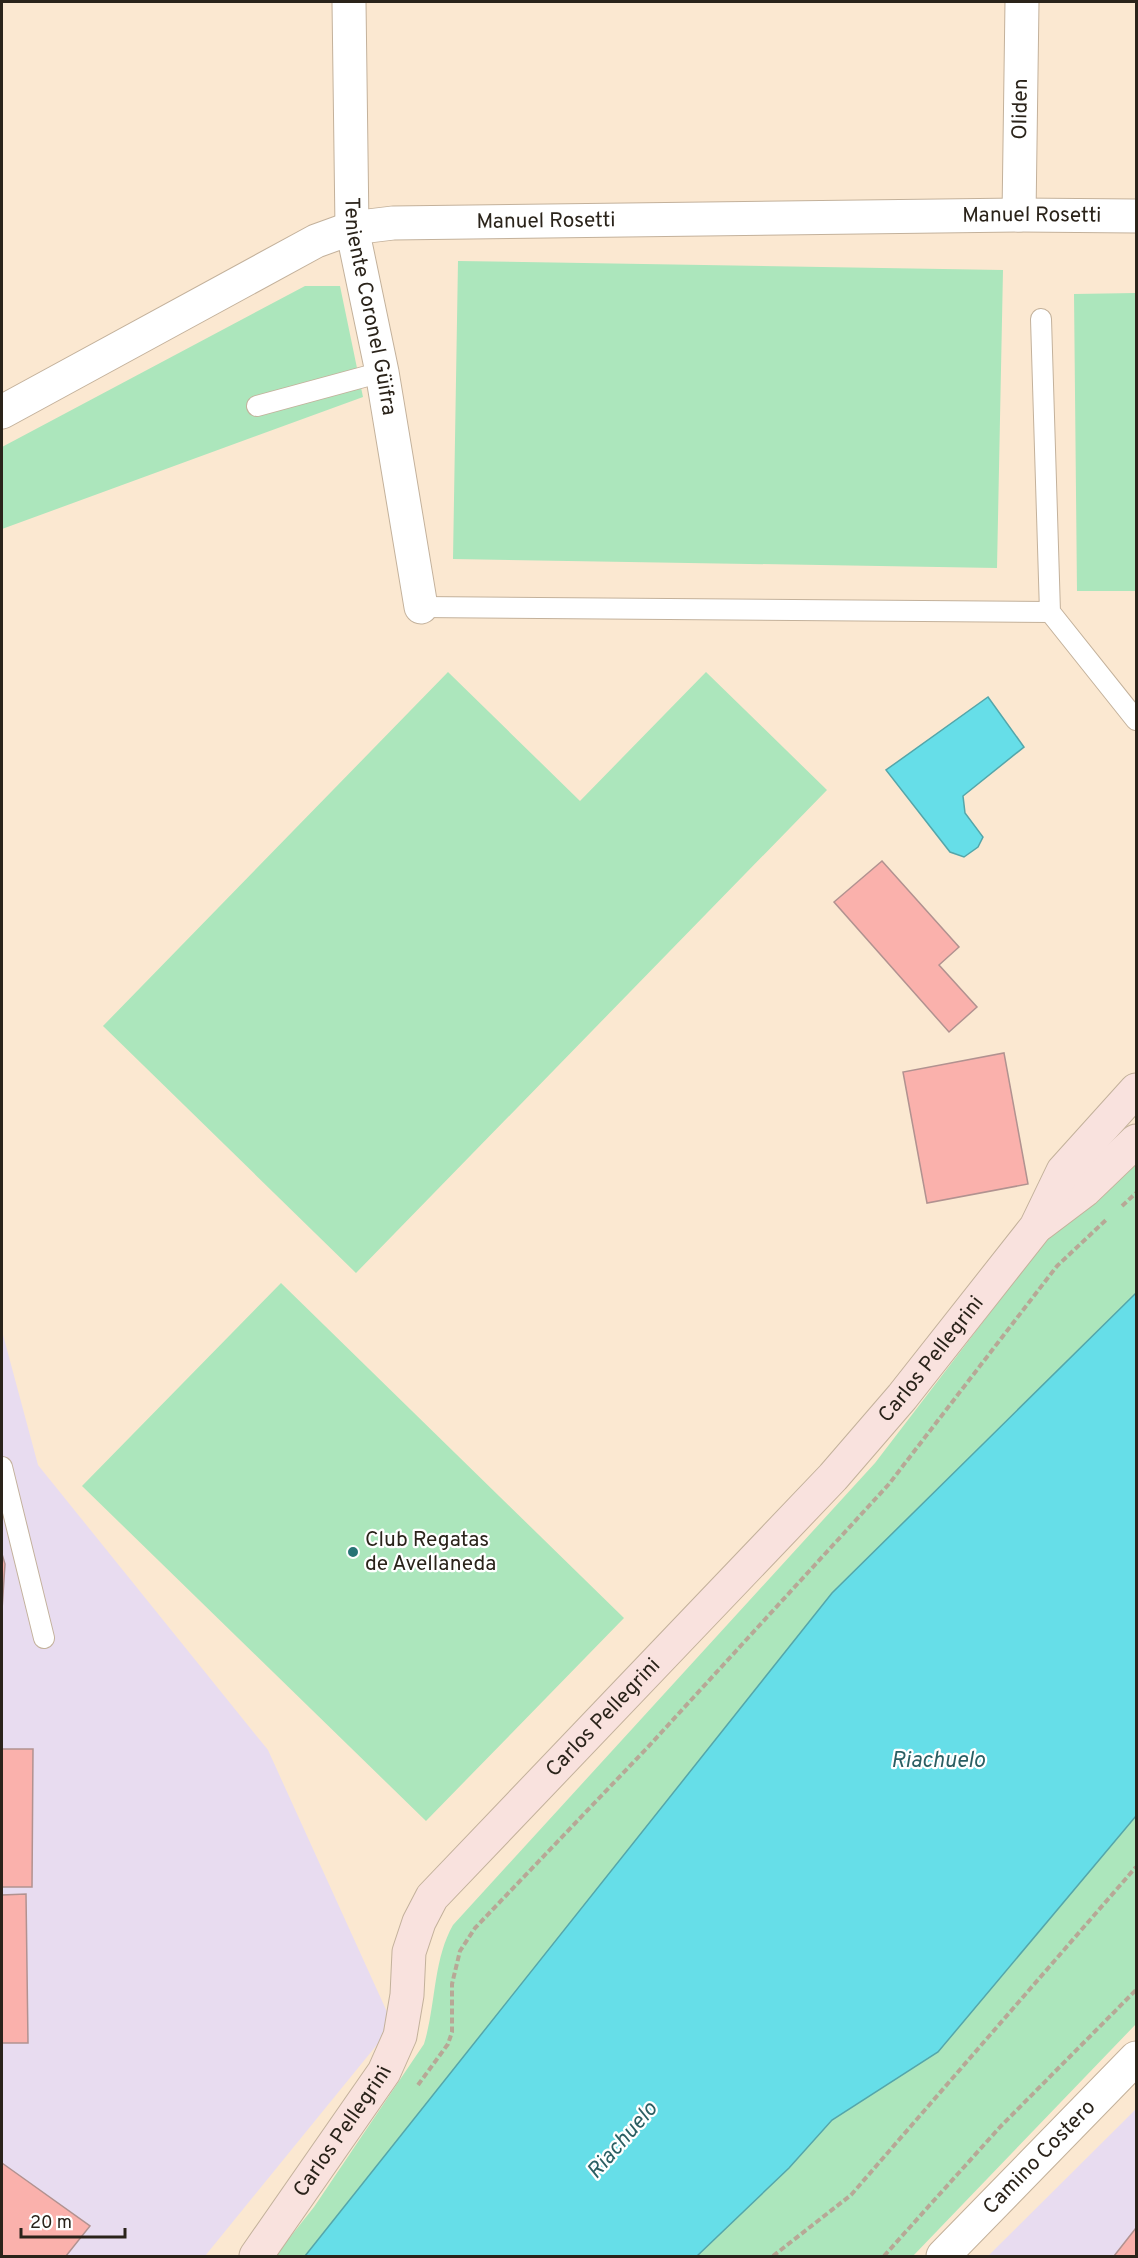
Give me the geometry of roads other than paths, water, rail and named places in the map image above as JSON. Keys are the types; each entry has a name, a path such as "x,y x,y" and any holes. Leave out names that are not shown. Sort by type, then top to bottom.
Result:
{"street":[{"name":"Teniente Coronel Güifra","path":"349,2 352,228 382,372 421,607"},
{"name":"Oliden","path":"1018,215 1022,2"},
{"name":"Manuel Rosetti","path":"2,412 316,241 352,228 393,223 1018,215 1137,216"},
{"name":"Carlos Pellegrini","path":"256,2256 384,2072 400,2036 407,1995 409,1952 419,1922 432,1897 833,1477 902,1397 1036,1227 1063,1171 1137,1090"},
{"name":"Carlos Pellegrini","path":"1036,1227 1085,1190 1137,1142"},
{"name":"Camino Costero","path":"942,2256 1137,2058"}],"lane":[{"path":"1041,319 1050,612 1137,720"},
{"path":"257,406 382,372"},
{"path":"421,607 1050,612"},
{"path":"2,1467 44,1638"}],"water":[{"path":"988,697 1024,747 963,796 965,813 983,837 978,847 964,857 950,852 886,770"},
{"name":"Riachuelo","path":"1136,1293 1136,1816 938,2052 832,2120 789,2168 697,2256 305,2256 832,1593"}],"place":[{"name":"Club Regatas de Avellaneda","path":"353,1552"}]}
